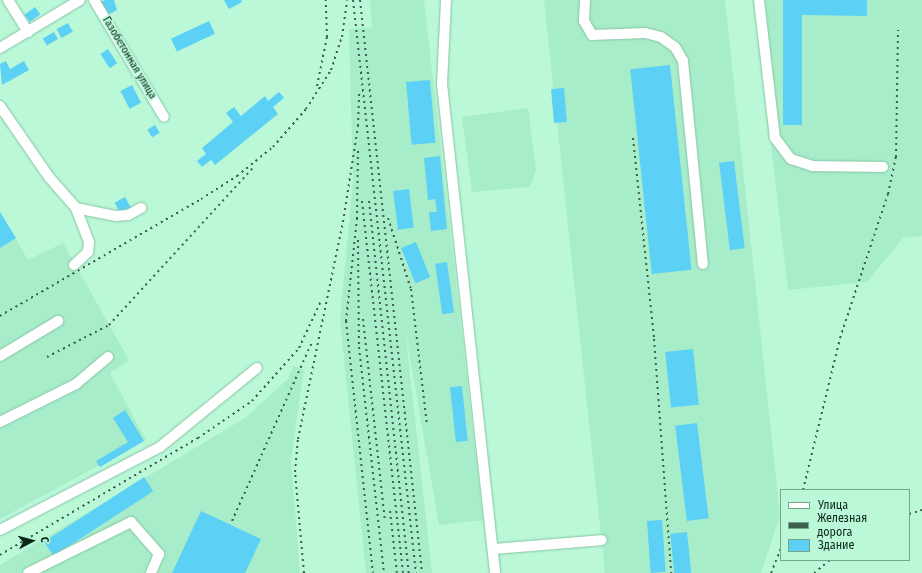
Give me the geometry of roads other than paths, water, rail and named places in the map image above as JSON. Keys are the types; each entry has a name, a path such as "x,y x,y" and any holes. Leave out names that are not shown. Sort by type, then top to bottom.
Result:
{"street":[{"path":"8,0 28,32"},
{"path":"0,48 80,0"},
{"name":"Газобетонная улица","path":"94,0 164,117"},
{"path":"446,0 442,84 495,573"},
{"path":"585,0 584,21 592,35 645,33 661,37 675,47 683,61 703,264"},
{"path":"760,0 775,138 791,159 812,166 883,167"},
{"path":"0,106 49,177 76,208 89,242 88,252 74,265"},
{"path":"76,208 116,216 128,215 141,208"},
{"path":"0,356 58,321"},
{"path":"0,422 76,384 108,357"},
{"path":"0,530 160,447 257,368"},
{"path":"28,573 131,522 158,554 151,573"},
{"path":"492,549 602,540"}],"railway":[{"path":"317,86 327,37 326,0"},
{"path":"0,316 201,199 237,176 273,147 306,109 331,70 342,37 347,0"},
{"path":"353,0 416,573"},
{"path":"360,0 422,573"},
{"path":"803,489 840,338 888,194 896,157 898,30"},
{"path":"304,573 295,472 298,439 343,222 358,126 359,91"},
{"path":"633,138 654,339 671,573"},
{"path":"358,151 357,218 346,321 373,573"},
{"path":"47,357 109,325 252,169"},
{"path":"362,201 403,573"},
{"path":"369,201 409,573"},
{"path":"388,218 411,289 427,425"},
{"path":"358,240 359,347 384,573"},
{"path":"0,555 198,438 252,401 299,348 321,301"},
{"path":"363,319 385,521"},
{"path":"232,521 312,342"},
{"path":"910,514 922,510"},
{"path":"390,511 397,573"},
{"path":"771,573 780,550"},
{"path":"814,573 829,561"}]}
